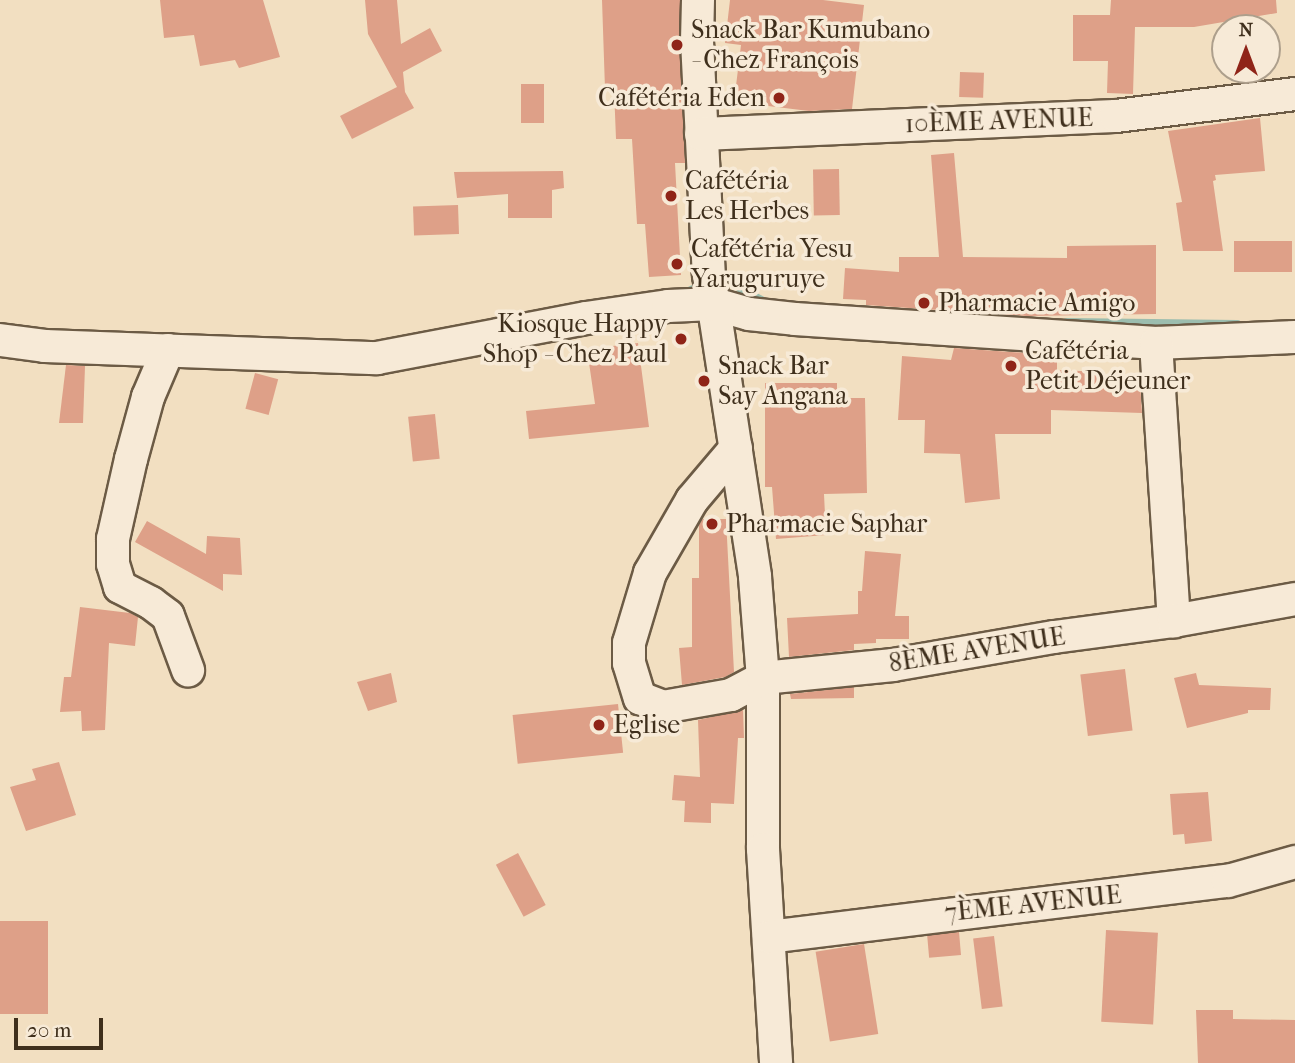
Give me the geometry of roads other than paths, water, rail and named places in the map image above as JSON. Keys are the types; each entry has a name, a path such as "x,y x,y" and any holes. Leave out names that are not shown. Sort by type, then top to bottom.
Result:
{"street":[{"path":"698,0 712,133 711,287 755,577 763,678 763,849 776,1063"},
{"name":"10ÈME AVENUE","path":"712,133 1116,116 1295,93"},
{"path":"711,287 749,314 795,319 1156,342 1295,337"},
{"path":"0,340 45,346 377,358 586,318 668,306 711,287"},
{"path":"1156,342 1174,621"},
{"path":"168,350 148,397 128,472 113,539 113,564 120,587 151,603 168,616 188,670"},
{"name":"8ÈME AVENUE","path":"736,448 691,500 650,573 629,643 629,663 640,698 663,707 731,695 763,678 893,665 1054,637 1174,621 1295,599"},
{"name":"7ÈME AVENUE","path":"769,937 1228,881 1295,862"}],"waterway":[{"path":"682,294 722,275 730,277 742,290 766,303"},
{"path":"1066,322 1237,324"}],"place":[{"name":"Snack Bar Kumubano - Chez François","path":"677,45"},
{"name":"Cafétéria Eden","path":"779,98"},
{"name":"Cafétéria Les Herbes","path":"671,196"},
{"name":"Cafétéria Yesu Yaruguruye","path":"677,264"},
{"name":"Pharmacie Amigo","path":"924,303"},
{"name":"Kiosque Happy Shop - Chez Paul","path":"681,339"},
{"name":"Cafétéria Petit Déjeuner","path":"1011,366"},
{"name":"Snack Bar Say Angana","path":"704,381"},
{"name":"Pharmacie Saphar","path":"712,524"},
{"name":"Eglise","path":"599,725"}]}
